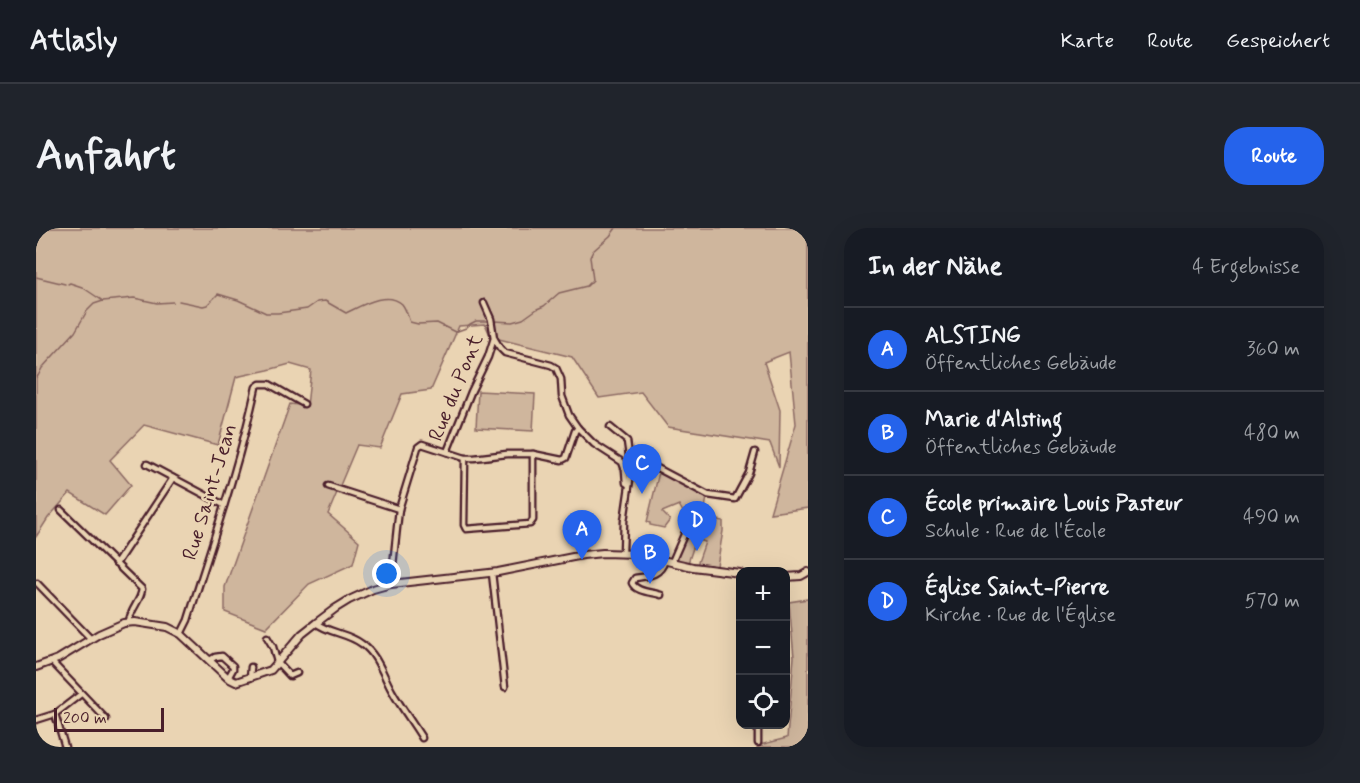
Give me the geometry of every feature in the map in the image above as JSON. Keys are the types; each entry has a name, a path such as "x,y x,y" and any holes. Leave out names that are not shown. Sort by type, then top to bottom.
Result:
{"main road":[{"path":"36,667 52,662 116,626 129,622 140,622 166,627 181,634 228,678 236,682 268,671 302,634 349,600 391,584 492,573 603,553 623,552 693,567 736,572"},
{"path":"790,577 801,576 808,572"}],"street":[{"name":"Rue du Pont","path":"447,452 494,338 484,303"},
{"path":"494,338 505,353 556,368 561,379 562,396 569,415 594,444 622,462 626,483 629,485"},
{"name":"Rue Saint-Jean","path":"181,634 188,620 224,505 256,387 260,384 269,384 304,404"},
{"path":"610,427 627,441 629,456 633,459 642,460 708,495 735,499 749,473 755,452"},
{"path":"391,584 399,509 418,447 422,444 465,458 533,454 562,460 566,458 578,428"},
{"path":"465,458 464,525 466,530 530,524 533,520 533,454"},
{"path":"623,552 624,521 633,459"},
{"path":"147,464 224,505"},
{"path":"116,564 173,478"},
{"path":"328,486 399,509"},
{"path":"61,510 142,589 129,616 129,622"},
{"path":"661,595 638,589 632,583 635,578 647,577 662,568 669,561 686,530 700,532"},
{"path":"492,573 506,687"},
{"path":"37,583 91,639"},
{"path":"316,623 321,627 351,637 373,654 392,692 422,738"},
{"path":"267,637 273,647 277,662 290,676 297,673"},
{"path":"210,660 222,656 232,664 233,669 228,678"},
{"path":"52,662 106,719"},
{"path":"250,678 252,667"},
{"path":"36,720 55,714 81,694"},
{"path":"55,714 65,747"},
{"path":"758,729 758,743"}],"shaded area":[{"path":"36,228 808,228 808,508 770,513 796,424 789,352 764,362 780,410 779,467 770,443 668,427 641,392 599,398 572,357 491,337 485,324 459,326 431,390 402,394 380,448 357,445 328,514 359,541 353,564 309,584 266,628 225,612 225,587 290,404 307,406 311,370 290,364 236,377 218,445 144,425 110,460 131,485 105,515 70,493 48,518 36,537"},
{"path":"478,391 535,394 533,431 476,428"},
{"path":"659,472 707,497 703,520 693,518 692,514 681,514 683,512 679,505 662,512 670,520 664,528 650,525 647,522"},
{"path":"705,518 723,521 717,566 697,565 705,542 696,539 688,563 675,559 688,533 701,535"},
{"path":"808,599 808,747 757,747 787,738 788,729 790,729 794,657 790,602"}],"waterway":[{"path":"494,321 512,322 523,319 559,293 587,286 593,280 590,257 616,228"},
{"path":"36,277 65,284"},
{"path":"68,284 82,287 103,301"},
{"path":"179,301 203,306 218,294 266,313 307,309 317,302 325,301 346,313 366,303 389,299 402,304 410,322 418,324 437,323 455,332 476,321 489,321"},
{"path":"36,377 75,332 87,311 94,304 134,298 157,303 173,302"}],"place":[{"name":"École primaire Louis Pasteur","path":"642,494"},
{"name":"Église Saint-Pierre","path":"697,551"},
{"name":"ALSTING","path":"582,560"},
{"name":"Marie d'Alsting","path":"650,584"}]}
